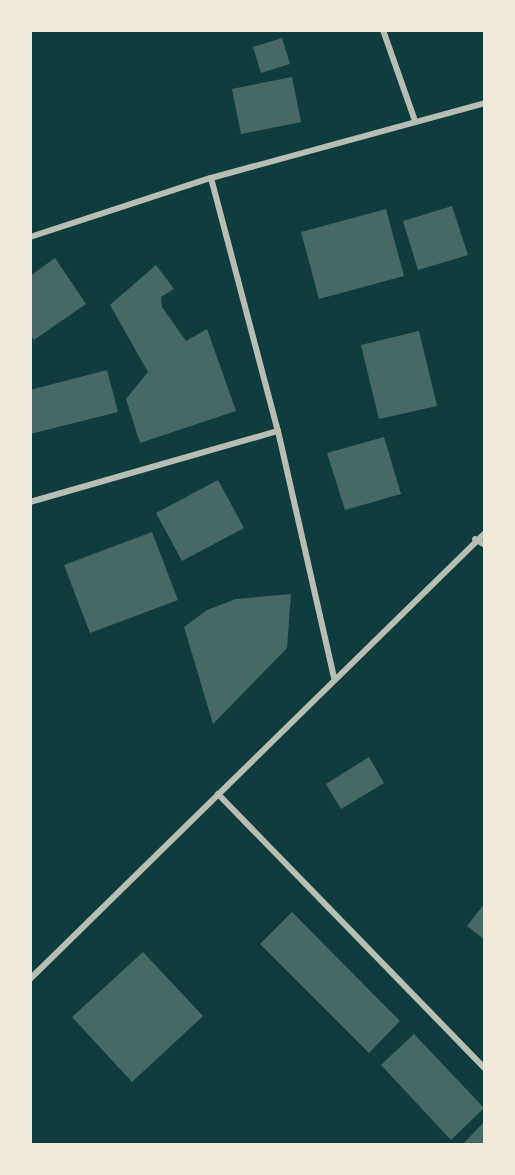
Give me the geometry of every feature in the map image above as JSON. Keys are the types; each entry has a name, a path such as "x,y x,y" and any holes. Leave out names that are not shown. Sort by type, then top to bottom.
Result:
{"street":[{"path":"383,30 415,122"},
{"path":"30,237 211,178 485,104"},
{"path":"211,178 278,430 334,678"},
{"path":"30,502 278,430"},
{"path":"30,979 475,539 485,533"},
{"path":"475,539 485,545"},
{"path":"218,794 485,1069"}],"building":[{"path":"282,38 290,64 261,73 253,47"},
{"path":"292,77 301,122 241,134 232,89"},
{"path":"452,206 468,255 418,270 403,221"},
{"path":"386,209 404,276 319,299 301,232"},
{"path":"55,258 86,304 34,340 30,334 30,276"},
{"path":"156,265 174,289 161,297 162,307 186,341 207,329 236,411 140,443 126,399 148,372 110,305"},
{"path":"419,331 437,406 379,419 361,345"},
{"path":"107,370 118,412 30,434 30,390"},
{"path":"384,437 401,494 345,510 327,453"},
{"path":"218,480 244,528 182,561 156,513"},
{"path":"152,532 178,600 90,633 64,565"},
{"path":"291,594 287,648 213,724 184,627 207,610 236,599"},
{"path":"369,757 384,783 341,809 326,784"},
{"path":"485,903 485,940 467,926"},
{"path":"292,912 400,1021 369,1053 260,944"},
{"path":"143,952 203,1016 132,1082 72,1017"},
{"path":"414,1034 484,1108 451,1140 381,1065"},
{"path":"485,1121 485,1145 462,1145"}]}
